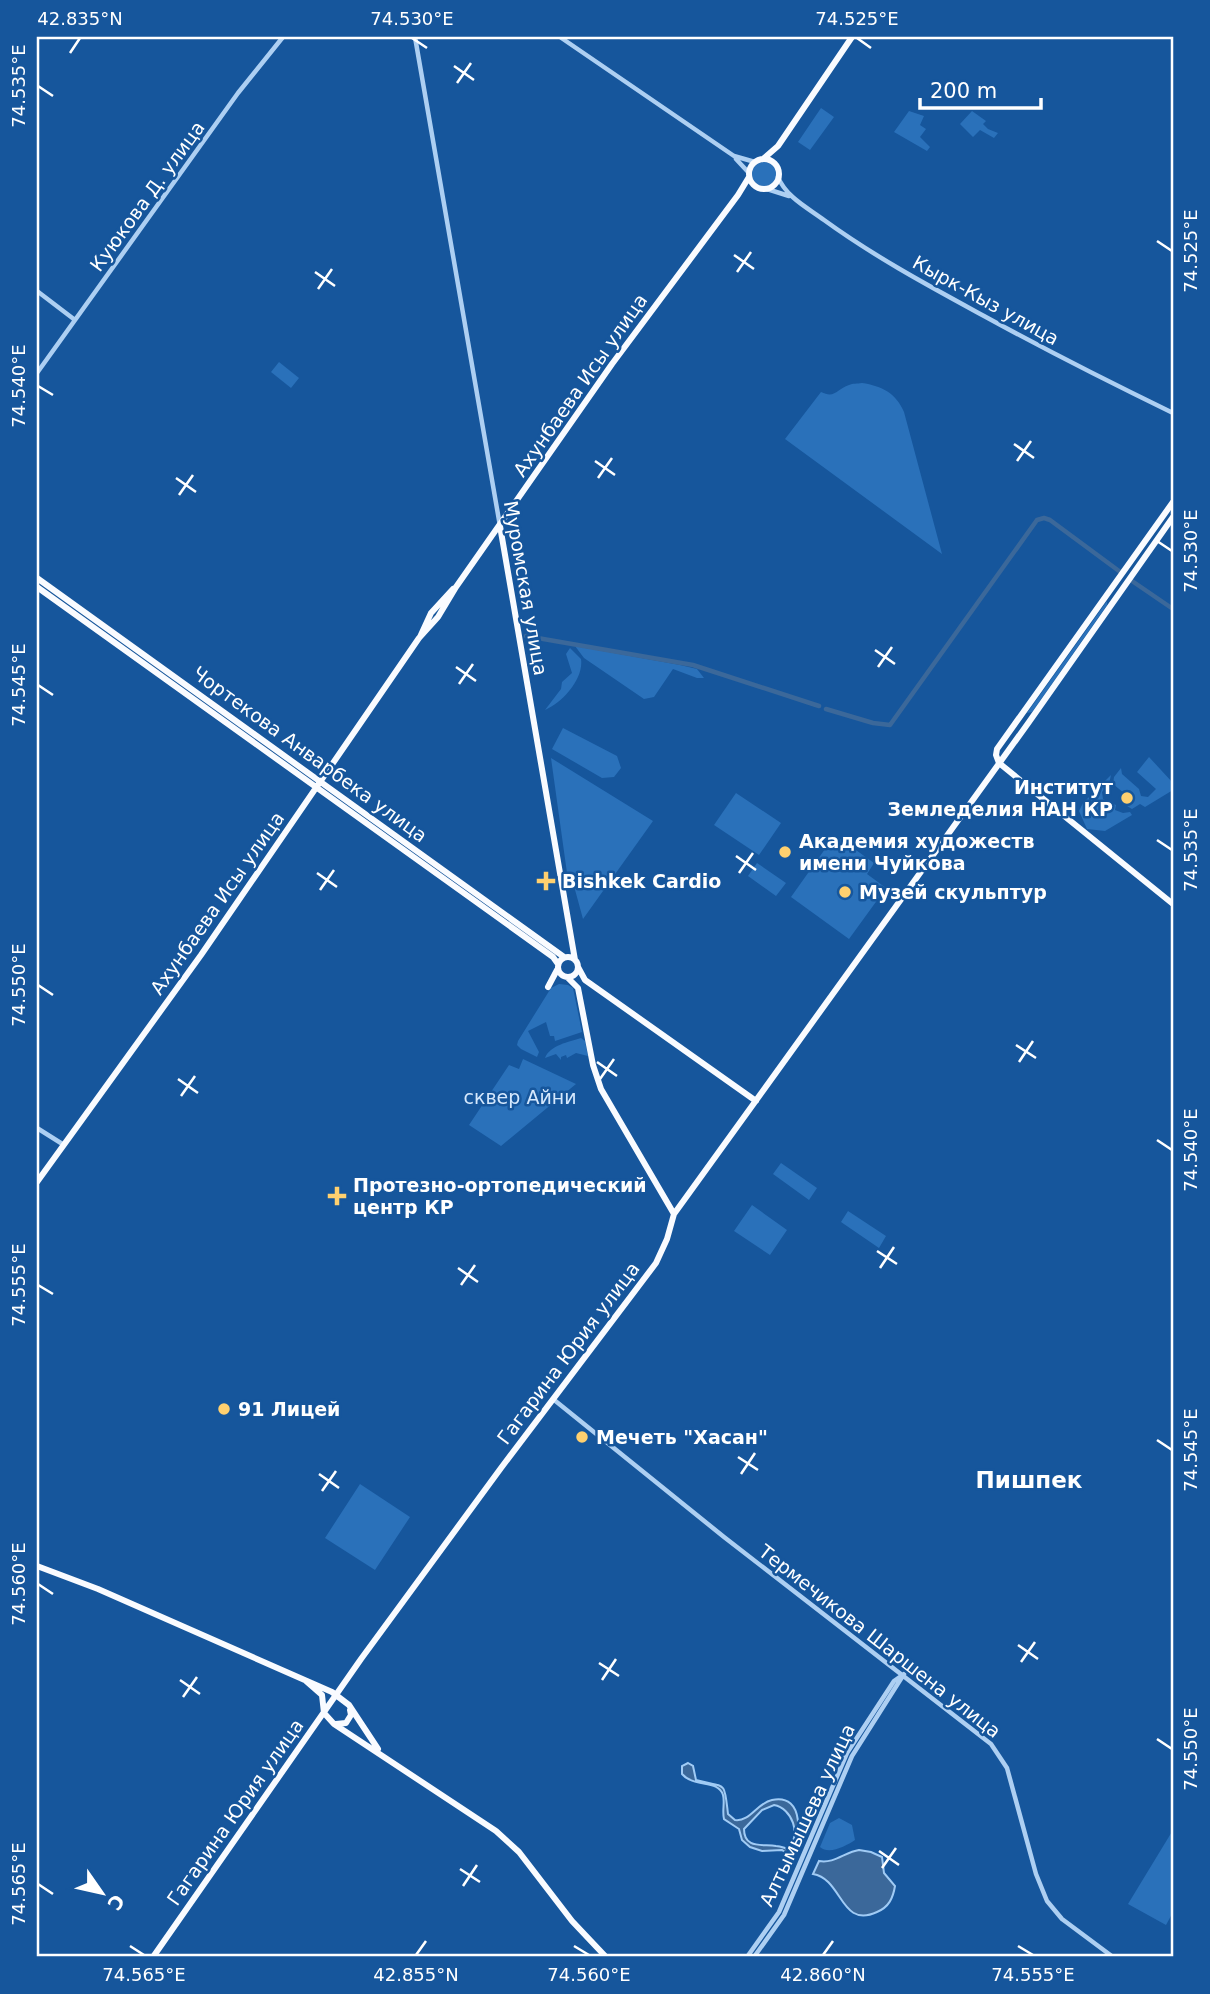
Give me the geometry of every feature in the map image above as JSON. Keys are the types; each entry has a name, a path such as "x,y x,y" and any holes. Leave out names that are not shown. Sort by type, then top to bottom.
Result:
{"main road":[{"path":"778,146 775,164 778,177 774,186 767,189 758,188 752,184 749,175 755,162 763,159 778,146 852,37"},
{"path":"763,159 775,164"},
{"name":"Ахунбаева Исы улица","path":"37,1182 195,964 419,638 438,617 456,587 612,364 732,203 749,175"},
{"name":"Ахунбаева Исы улица","path":"732,203 747,190 758,188"},
{"name":"Гагарина Юрия улица","path":"999,763 997,749 1173,502"},
{"name":"Гагарина Юрия улица","path":"153,1957 336,1696 656,1263 674,1214 1029,722 1173,517"},
{"name":"Муромская улица","path":"500,526 570,938 577,964 585,980"},
{"name":"Чортекова Анварбека улица","path":"37,578 553,957 566,977"},
{"name":"Чортекова Анварбека улица","path":"37,587 577,964"},
{"path":"1020,716 1029,722"},
{"path":"999,763 1173,904"},
{"path":"570,938 565,957 557,966 548,987 575,975 577,964"},
{"path":"566,977 579,988"},
{"path":"674,1214 601,1089 593,1065 580,981 585,980 756,1101"},
{"path":"37,1566 98,1588 332,1692 349,1705 381,1754"},
{"path":"306,1681 322,1695 324,1713 334,1724 496,1831 519,1852 588,1941 606,1957"},
{"path":"334,1724 348,1720 351,1715 349,1705"}],"street":[{"name":"Куюкова Д. улица","path":"37,373 238,93 283,37"},
{"name":"Муромская улица","path":"415,37 500,526"},
{"path":"560,37 733,156 749,175"},
{"path":"733,156 755,162"},
{"name":"Кырк-Кыз улица","path":"778,177 793,197 854,242 1053,353 1173,413"},
{"name":"Кырк-Кыз улица","path":"767,189 793,197"},
{"path":"37,291 75,320"},
{"path":"37,1128 64,1146"},
{"name":"Термечикова Шаршена улица","path":"553,1399 724,1537 984,1736 998,1751 1012,1782 1036,1874 1046,1901 1062,1919 1113,1957"},
{"name":"Алтымышева улица","path":"747,1957 779,1912 847,1753 894,1681 904,1674"},
{"name":"Алтымышева улица","path":"754,1957 784,1915 852,1756 904,1674"}],"green space":[{"path":"821,108 834,117 810,150 798,142"},
{"path":"909,111 924,116 920,125 926,129 920,137 930,147 927,151 894,132"},
{"path":"972,111 986,121 983,124 988,129 998,133 994,138 980,130 973,137 960,124"},
{"path":"764,162 773,165 776,174 773,183 764,186 755,183 752,174 755,165"},
{"path":"279,362 299,378 291,388 271,372"},
{"path":"862,383 888,392 904,412 942,554 785,439 821,392 833,394 851,384"},
{"path":"1107,601 1107,605 1032,712 1027,713"},
{"path":"575,646 697,669 704,678 673,669 654,697 644,699 584,658"},
{"path":"570,648 581,659 579,674 565,696 545,710 561,689 562,682 572,673 566,654"},
{"path":"563,728 617,756 621,768 614,777 602,778 552,749"},
{"path":"1149,757 1173,783 1173,790 1145,807 1140,804 1132,809 1127,806 1130,798 1113,784 1114,777 1121,768 1122,774 1139,789 1141,796 1148,797 1156,789 1137,772"},
{"path":"551,758 653,821 583,919 571,875 567,873"},
{"path":"1111,775 1109,784 1102,792 1103,799 1116,805 1115,810 1130,812 1132,815 1105,831 1087,829 1079,811 1083,803"},
{"path":"736,793 781,823 759,855 714,825"},
{"path":"835,835 874,863 867,874 886,888 849,939 791,897"},
{"path":"757,863 786,883 776,896 748,876"},
{"path":"559,984 573,988 582,1032 555,1041 554,1036 550,1036 546,1022 528,1031 539,1052 537,1057 521,1049 517,1045 518,1041 551,988"},
{"path":"581,1038 585,1041 588,1056 576,1053 567,1058 566,1055 561,1057 561,1060 556,1054 545,1058 555,1047"},
{"name":"сквер Айни","path":"523,1059 576,1084 501,1146 469,1125 509,1065 519,1069"},
{"path":"781,1163 817,1188 809,1200 773,1174"},
{"path":"752,1205 787,1230 770,1255 734,1231"},
{"path":"848,1211 886,1236 879,1248 841,1222"},
{"path":"360,1484 410,1517 375,1570 325,1538"},
{"path":"839,1818 852,1825 855,1840 838,1849 820,1847 830,1823"},
{"path":"1173,1830 1173,1912 1166,1925 1128,1904"}],"shaded area":[{"path":"688,1763 693,1766 696,1780 722,1787 726,1795 728,1814 735,1820 745,1818 772,1800 783,1800 791,1804 798,1820 797,1840 792,1857 782,1850 762,1851 750,1847 742,1840 739,1829 724,1819 724,1798 720,1790 687,1778 682,1774 682,1766","holes":["774,1805 786,1811 793,1823 794,1837 788,1849 750,1843 744,1829 762,1810"]},
{"path":"859,1850 882,1857 884,1873 895,1886 887,1905 877,1912 865,1915 848,1909 830,1884 813,1874 819,1861 830,1861"}],"waterway":[{"path":"826,709 873,723 890,725 1037,520 1050,520 1119,571"},
{"path":"1132,581 1173,609"},
{"path":"526,636 693,665 819,706"}],"place":[{"name":"Институт Земледелия НАН КР","path":"1127,798"},
{"name":"Академия художеств имени Чуйкова","path":"785,852"},
{"name":"Bishkek Cardio","path":"546,881"},
{"name":"Музей скульптур","path":"845,892"},
{"name":"Протезно-ортопедический центр КР","path":"337,1196"},
{"name":"91 Лицей","path":"224,1409"},
{"name":"Мечеть \"Хасан\"","path":"582,1437"}],"district":[{"name":"Пишпек","path":"1029,1480"}]}
